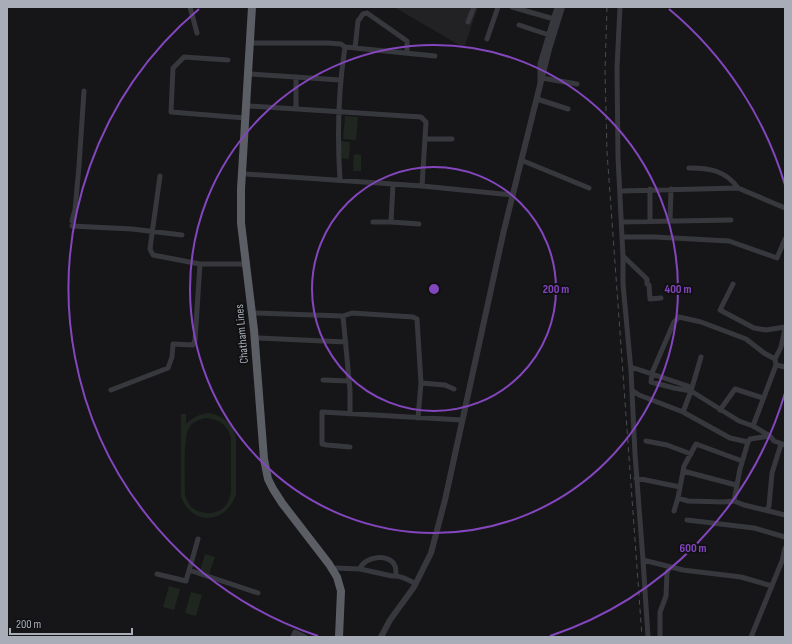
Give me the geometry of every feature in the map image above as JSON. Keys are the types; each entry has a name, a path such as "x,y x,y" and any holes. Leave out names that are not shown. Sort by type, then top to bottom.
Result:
{"highway":[{"name":"Chatham Lines","path":"252,7 241,189 241,223 245,264 256,313 269,463 272,477 284,498 342,578 345,591 344,637"},
{"name":"Chatham Lines","path":"256,7 245,214 264,459 266,472 273,489 337,577 341,591 339,637"}],"street":[{"path":"190,7 197,33"},
{"path":"468,22 474,7"},
{"path":"487,40 498,7"},
{"path":"512,7 554,19"},
{"path":"541,81 540,64 557,7"},
{"path":"381,637 390,620 416,584 431,553 445,500 521,160 562,7"},
{"path":"620,7 617,68 618,157 622,222 623,284 633,391 636,478 648,637"},
{"path":"355,48 358,21 363,14 368,13 407,41 407,53"},
{"path":"519,25 549,35"},
{"path":"254,43 328,43 341,44 345,47 435,56"},
{"path":"340,180 338,112 340,80 345,47"},
{"path":"228,60 184,57 173,68 171,112 245,118"},
{"path":"252,74 340,80"},
{"path":"296,77 296,109"},
{"path":"541,81 577,84"},
{"path":"84,91 79,166 75,210 72,223 132,228 182,235"},
{"path":"537,99 568,109"},
{"path":"250,106 422,117 426,122 422,186"},
{"path":"425,139 452,139"},
{"path":"521,160 589,188"},
{"path":"689,168 710,168 731,179 738,188"},
{"path":"246,174 513,194"},
{"path":"160,176 150,250 153,256 200,264 245,264"},
{"path":"391,222 393,184"},
{"path":"620,191 650,189 738,188 785,208"},
{"path":"650,189 650,221"},
{"path":"670,221 671,189"},
{"path":"622,222 731,220"},
{"path":"373,222 418,224"},
{"path":"622,237 655,237 729,241 777,258 785,239"},
{"path":"623,256 647,279 650,299 661,298"},
{"path":"111,390 168,368 172,357 173,344 193,345 195,340 200,264"},
{"path":"733,284 720,310 754,328 766,330 785,328 775,359 776,365 753,426"},
{"path":"256,313 344,316 352,313 413,317 417,319 421,383 418,418"},
{"path":"344,316 350,390 350,414"},
{"path":"767,510 769,506 772,473 783,444 774,441 770,436 753,426 739,421 691,391 651,382 652,373 674,322 680,317 701,322 746,338 764,353 775,359"},
{"path":"258,338 346,342"},
{"path":"683,412 701,357"},
{"path":"776,365 785,367"},
{"path":"631,371 634,368 652,373 688,386 691,391"},
{"path":"323,380 349,381"},
{"path":"421,383 445,385 454,390"},
{"path":"720,410 735,389 763,398"},
{"path":"633,391 639,395 683,412 730,438 748,442"},
{"path":"350,447 323,444 322,412 462,420"},
{"path":"734,501 736,485 748,442 750,439 770,436"},
{"path":"646,441 667,445 691,454"},
{"path":"674,511 684,466 696,444 742,461"},
{"path":"683,471 736,485"},
{"path":"636,478 680,488"},
{"path":"678,498 688,501 734,501 744,505 785,515"},
{"path":"687,520 754,528 785,537"},
{"path":"156,574 186,581 198,539"},
{"path":"751,637 782,561 785,548"},
{"path":"360,569 361,564 370,558 380,558 392,561 396,566 396,575"},
{"path":"643,560 684,570 741,577 772,586"},
{"path":"660,637 660,612 666,596 667,573 670,567"},
{"path":"336,568 360,569 396,575 416,584"},
{"path":"189,570 258,593"},
{"path":"293,637 295,632 305,637"}],"shaded area":[{"path":"394,7 478,7 464,48"},
{"path":"345,116 358,117 356,140 343,139"},
{"path":"340,141 350,142 349,159 339,158"},
{"path":"354,154 361,155 361,171 353,171"},
{"path":"209,413 219,416 227,421 235,433 236,494 231,504 225,511 217,516 209,518 200,517 193,513 186,506 181,496 181,414 186,414 186,424 200,415","holes":["205,418 219,421 228,430 231,438 231,492 226,505 222,509 213,513 197,511 189,504 185,495 187,433 192,424"]},
{"path":"205,554 215,557 209,574 200,571"},
{"path":"169,586 180,589 174,610 163,607"},
{"path":"191,592 202,595 196,616 185,613"}],"railway":[{"path":"607,7 605,71 607,152 642,637"}]}
